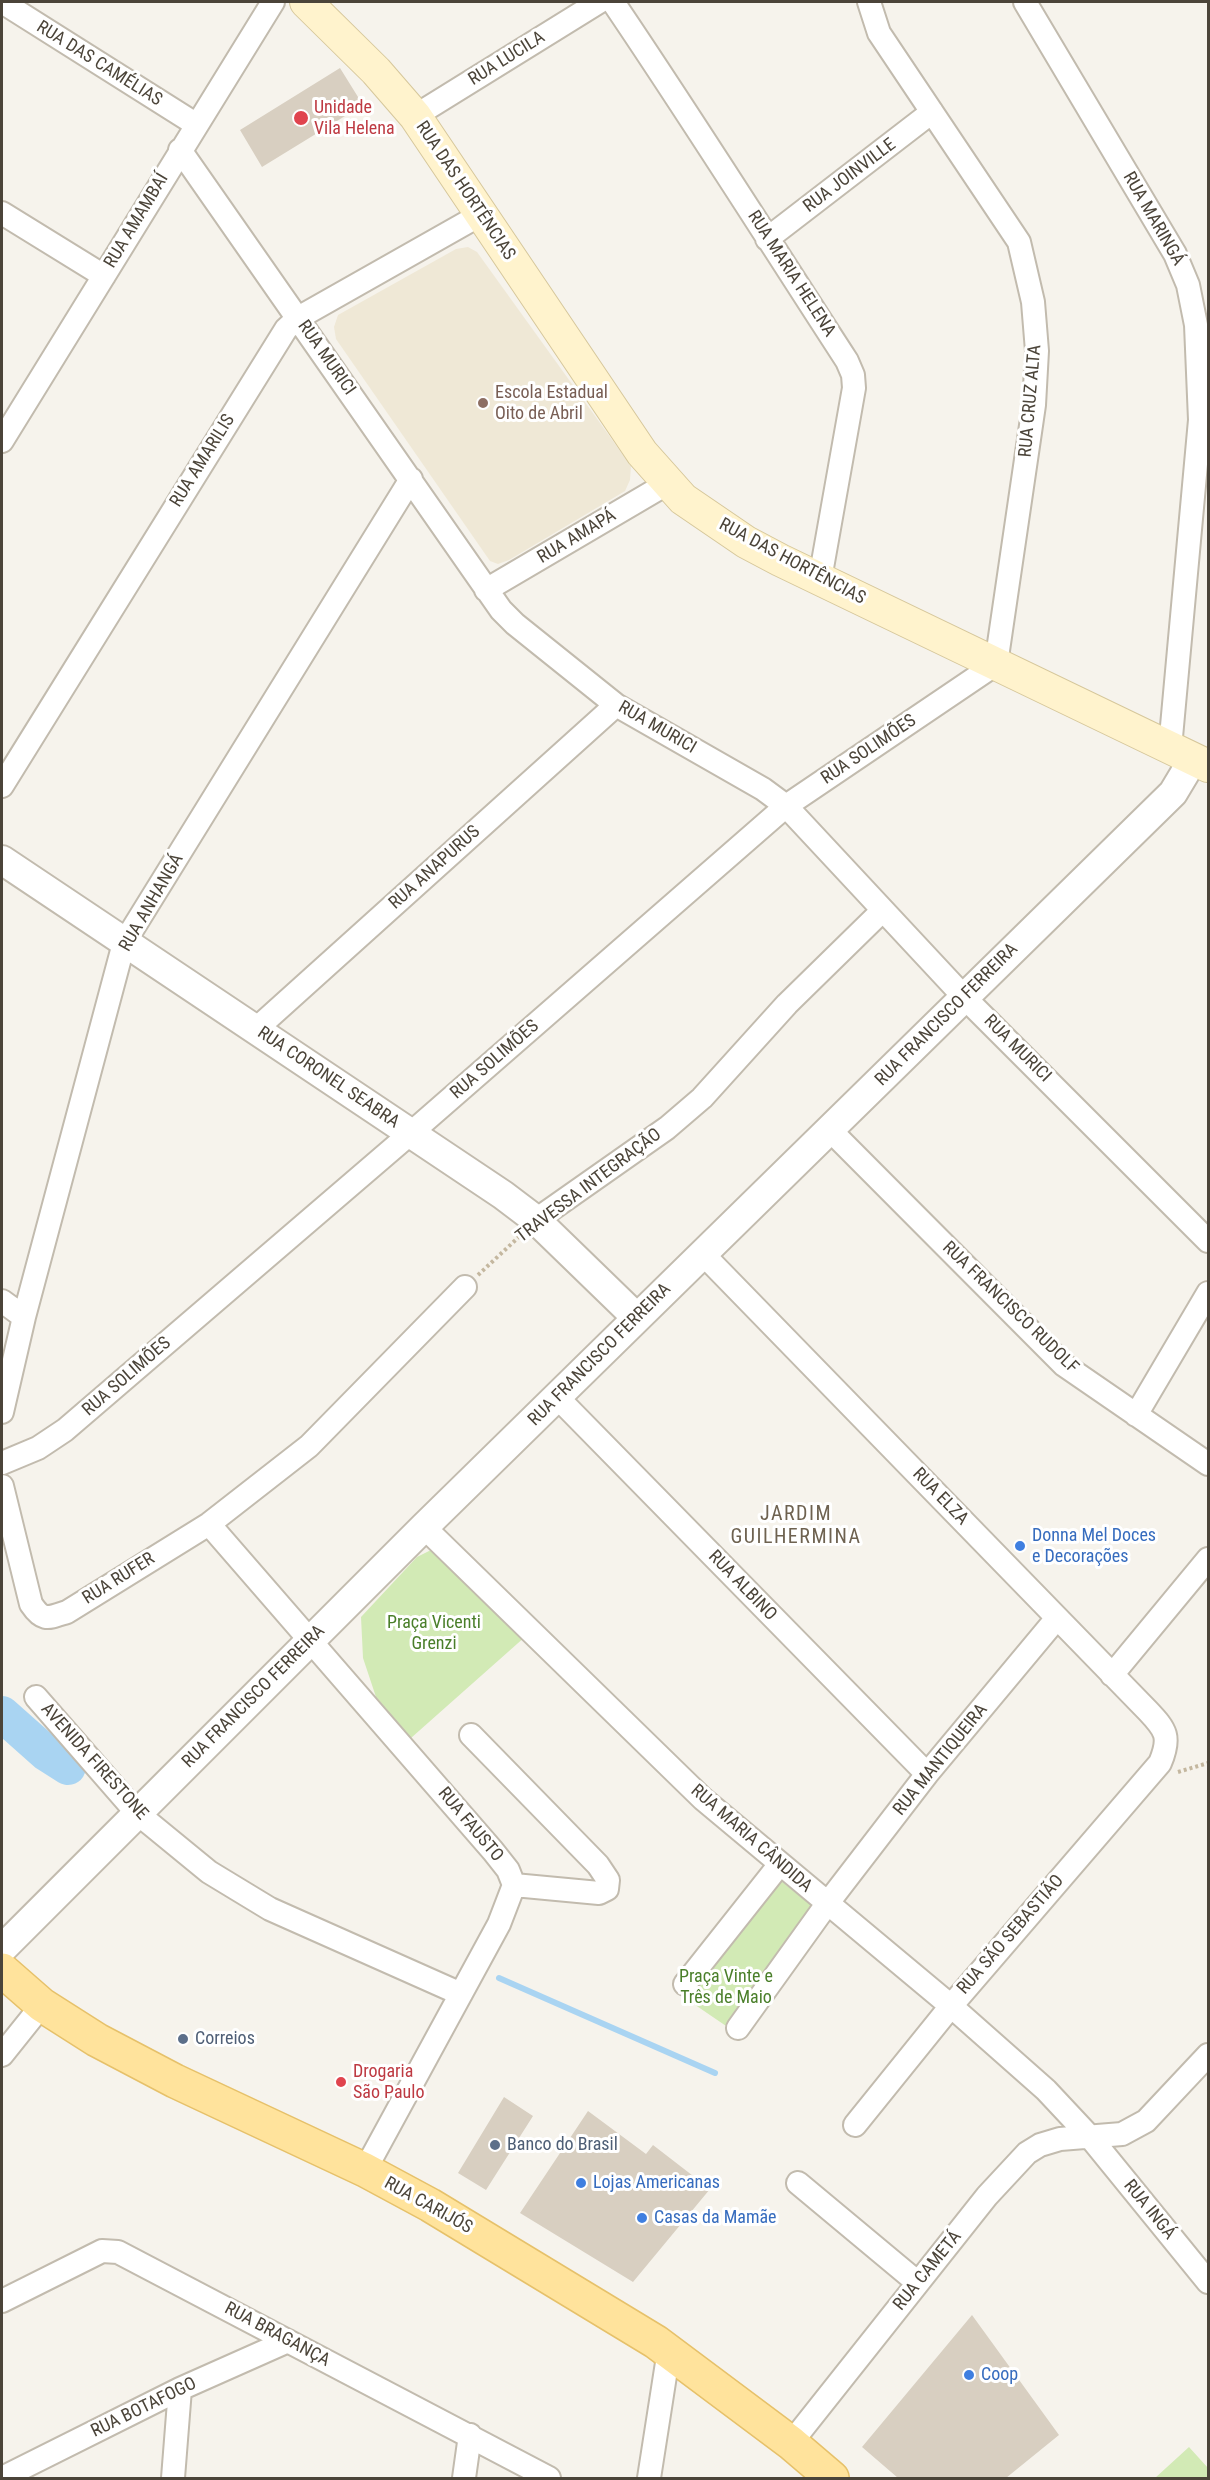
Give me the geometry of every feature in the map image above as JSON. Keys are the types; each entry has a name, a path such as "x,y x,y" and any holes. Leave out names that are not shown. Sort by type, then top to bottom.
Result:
{"main road":[{"name":"RUA DAS HORTÊNCIAS","path":"306,2 376,72 415,116 642,453 683,499 738,537 820,579 1190,757"},
{"name":"RUA CARIJÓS","path":"2,1970 42,2005 98,2040 175,2081 365,2170 430,2205 669,2350 791,2443 832,2478"}],"street":[{"name":"RUA DAS CAMÉLIAS","path":"2,2 197,125"},
{"name":"RUA AMAMBAÍ","path":"4,433 273,2"},
{"name":"RUA LUCILA","path":"415,116 599,2"},
{"name":"RUA MARIA HELENA","path":"613,2 691,116 767,239 847,361 853,375 854,388 820,579"},
{"name":"RUA CRUZ ALTA","path":"869,2 879,33 1019,242 1033,302 1037,351 1034,405 996,664"},
{"name":"RUA MARINGÁ","path":"1025,2 1175,254 1190,295 1198,349 1200,420 1190,757"},
{"name":"RUA JOINVILLE","path":"767,239 932,112"},
{"name":"RUA MURICI","path":"180,150 411,479 486,590 515,624 616,705 763,789 786,806 965,998 1209,1241"},
{"path":"2,213 104,276"},
{"name":"RUA AMARILIS","path":"2,786 270,352 286,330 298,318 480,215"},
{"name":"RUA ANHANGÁ","path":"2,1412 24,1317 124,943 411,479"},
{"name":"RUA AMAPÁ","path":"486,590 668,483"},
{"name":"RUA SOLIMÕES","path":"2,1463 38,1449 65,1430 411,1133 786,806 996,664"},
{"name":"RUA ANAPURUS","path":"255,1030 616,705"},
{"name":"RUA FRANCISCO FERREIRA","path":"2,1949 424,1527 1173,793 1185,773 1190,757"},
{"name":"RUA CORONEL SEABRA","path":"2,860 411,1133 537,1220 637,1318"},
{"name":"TRAVESSA INTEGRAÇÃO","path":"537,1220 667,1128 702,1098 787,1004 882,911"},
{"name":"RUA FRANCISCO RUDOLF","path":"830,1130 1064,1365 1209,1464"},
{"name":"RUA ELZA","path":"703,1254 1164,1728 1163,1754"},
{"path":"209,1524 309,1446 465,1287"},
{"path":"1136,1415 1209,1293"},
{"path":"2,1301 24,1317"},
{"name":"RUA ALBINO","path":"558,1398 927,1774"},
{"name":"RUA RUFER","path":"2,1486 31,1604 38,1615 48,1618 67,1612 209,1524"},
{"name":"RUA FAUSTO","path":"209,1524 493,1851 508,1870 514,1885"},
{"name":"RUA MARIA CÂNDIDA","path":"424,1527 702,1799 951,2006 1046,2090 1090,2137"},
{"path":"1112,1675 1209,1559"},
{"name":"RUA MANTIQUEIRA","path":"738,2028 827,1904 927,1774 1057,1618"},
{"name":"AVENIDA FIRESTONE","path":"36,1697 137,1814 209,1872 270,1909 461,1994"},
{"path":"365,2170 499,1924 514,1885 599,1893 607,1889 608,1880 598,1865 471,1735"},
{"name":"RUA SÃO SEBASTIÃO","path":"855,2126 951,2006 1163,1754"},
{"path":"685,1984 780,1864"},
{"path":"2,2055 42,2005"},
{"name":"RUA CAMETÁ","path":"791,2443 987,2196 1028,2153 1040,2145 1060,2139 1122,2134 1146,2121 1209,2055"},
{"name":"RUA INGÁ","path":"1090,2137 1206,2275"},
{"path":"798,2183 918,2283"},
{"name":"RUA BRAGANÇA","path":"2,2301 102,2251 118,2252 549,2478"},
{"name":"RUA BOTAFOGO","path":"2,2478 180,2389 288,2341"},
{"path":"649,2478 669,2350"},
{"path":"173,2478 180,2389"},
{"path":"464,2478 470,2435"}],"path":[{"name":"TRAVESSA INTEGRAÇÃO","path":"465,1287 537,1220"},
{"path":"1163,1754 1179,1773 1209,1763"}],"shaded area":[{"name":"Escola Estadual Oito de Abril","path":"468,247 477,252 631,466 630,480 625,491 509,560 498,564 490,561 336,339 334,327 338,315 456,249"}],"green space":[{"name":"Praça Vicenti Grenzi","path":"431,1550 439,1550 526,1636 411,1738 376,1697 363,1658 361,1617 417,1557"},
{"name":"Praça Vinte e Três de Maio","path":"780,1880 817,1910 729,2028 685,1998"},
{"path":"1189,2447 1208,2468 1208,2478 1155,2478"}],"building":[{"name":"Unidade Vila Helena","path":"340,68 363,105 262,167 240,130"},
{"name":"Banco do Brasil","path":"504,2097 533,2116 486,2190 458,2173"},
{"path":"588,2111 646,2154 653,2145 710,2189 633,2282 520,2213"},
{"name":"Coop","path":"972,2315 1059,2435 1006,2478 898,2478 862,2447"}],"waterway":[{"path":"2,1714 46,1753 68,1767"},
{"path":"499,1978 715,2073"}],"place":[{"name":"Unidade Vila Helena","path":"301,118"},
{"name":"Escola Estadual Oito de Abril","path":"483,403"},
{"name":"Donna Mel Doces e Decorações","path":"1020,1546"},
{"name":"Correios","path":"183,2039"},
{"name":"Drogaria São Paulo","path":"341,2082"},
{"name":"Banco do Brasil","path":"495,2145"},
{"name":"Lojas Americanas","path":"581,2183"},
{"name":"Casas da Mamãe","path":"642,2218"},
{"name":"Coop","path":"969,2375"}],"district":[{"name":"JARDIM GUILHERMINA","path":"796,1526"}]}
